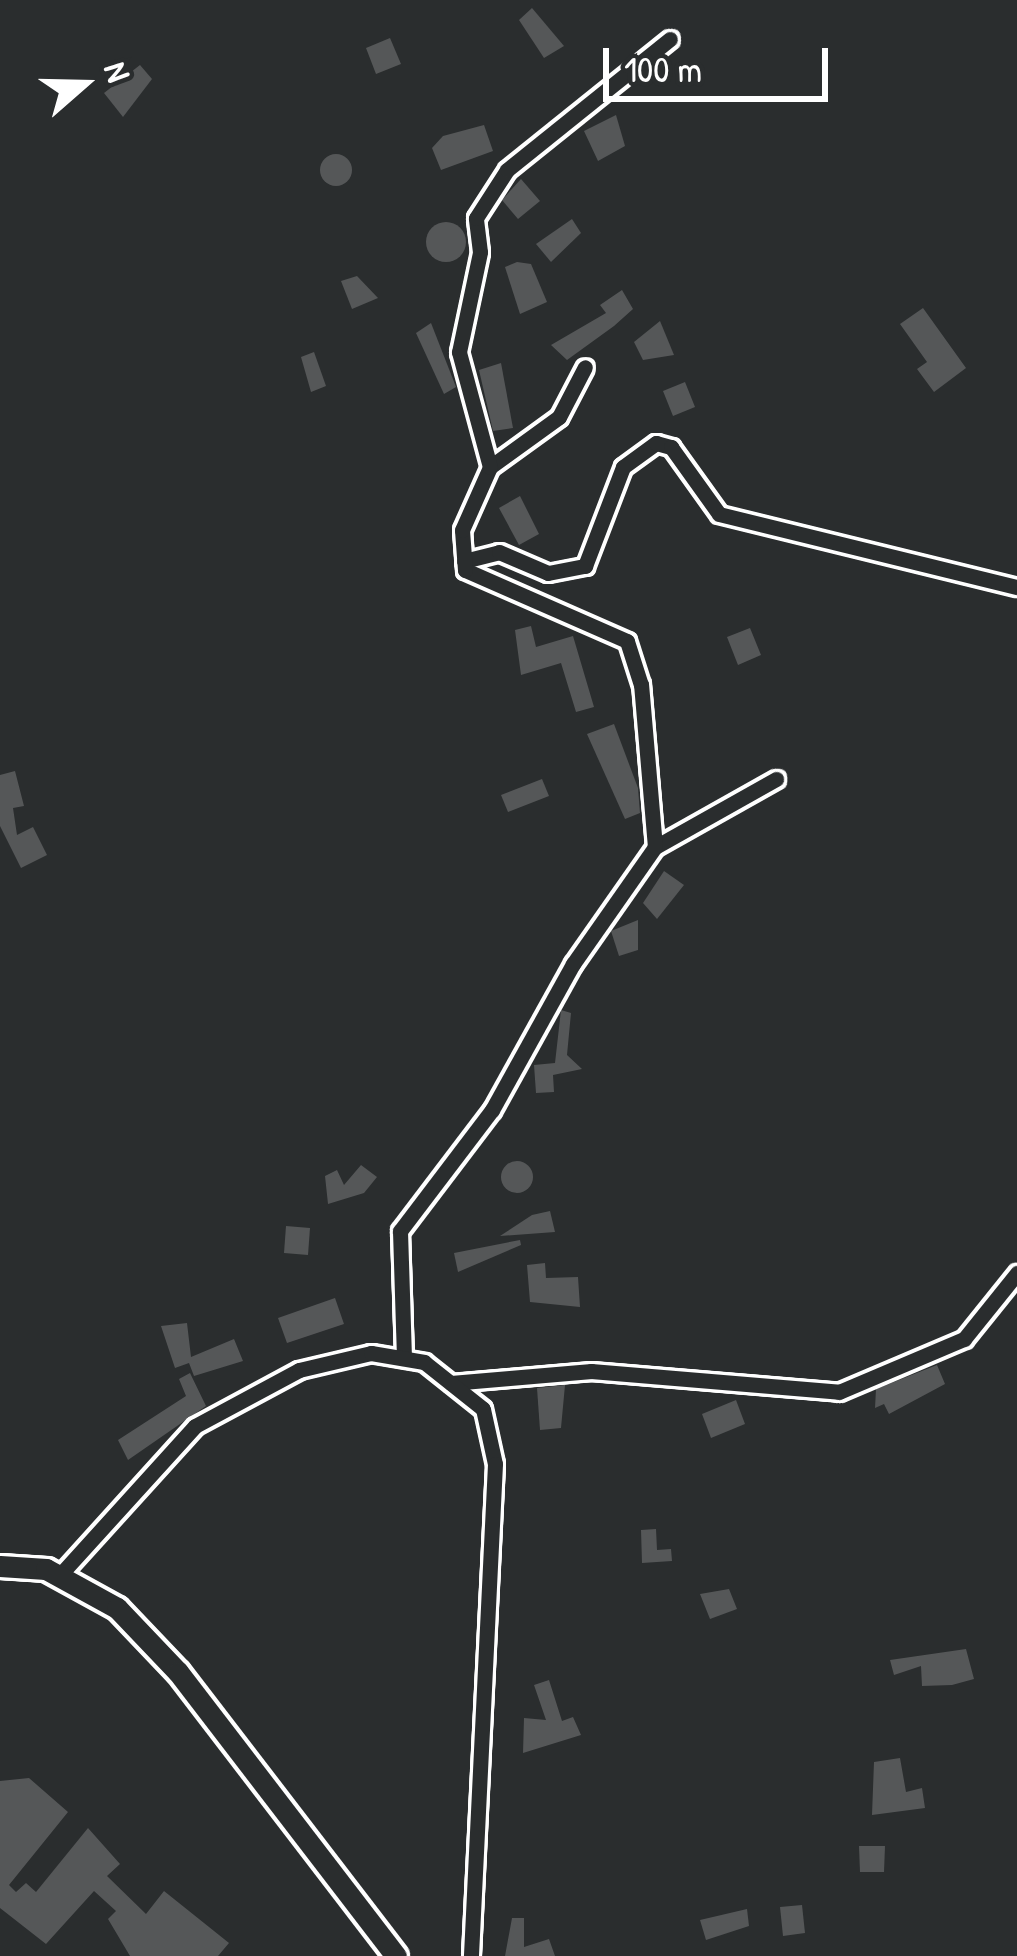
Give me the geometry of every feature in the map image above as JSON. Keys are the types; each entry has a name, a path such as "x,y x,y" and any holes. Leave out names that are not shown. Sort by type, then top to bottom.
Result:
{"main road":[{"path":"0,1566 59,1576 117,1608 178,1672 395,1956"}],"street":[{"path":"490,467 458,352 480,252 476,218 508,170 670,39"},
{"path":"585,367 559,416 490,467 462,530 464,561 486,581 627,641 641,685 655,847"},
{"path":"464,561 499,552 548,573 585,566 623,467 656,442 671,447 719,514 1017,587"},
{"path":"404,1358 400,1231 492,1110 573,964 655,847 776,779"},
{"path":"451,1383 591,1371 839,1392 964,1339 1017,1273"},
{"path":"59,1576 195,1426 299,1370 371,1353 404,1358 451,1383 483,1409 496,1464 487,1780 471,1956"}],"building":[{"path":"532,8 564,46 544,58 519,20"},
{"path":"390,38 401,64 376,74 366,48"},
{"path":"140,65 152,79 123,117 104,93"},
{"path":"616,115 625,146 598,161 584,131"},
{"path":"484,125 493,151 441,170 432,148 443,136"},
{"path":"336,154 348,158 352,170 348,182 336,186 324,182 320,170 324,158"},
{"path":"521,179 540,201 518,219 502,200"},
{"path":"572,219 581,233 551,262 536,244"},
{"path":"446,222 460,228 466,242 460,256 446,262 432,256 426,242 432,228"},
{"path":"531,264 547,302 520,314 505,267"},
{"path":"357,276 378,298 352,309 341,281"},
{"path":"622,290 633,309 614,326 567,360 551,345 606,313 600,305"},
{"path":"923,308 966,368 934,392 917,369 927,362 900,324"},
{"path":"660,321 674,355 643,360 634,342"},
{"path":"431,323 456,387 444,394 416,333"},
{"path":"314,352 326,386 311,392 301,357"},
{"path":"501,363 513,428 493,431 479,370"},
{"path":"685,382 695,407 673,416 663,391"},
{"path":"520,496 539,534 519,545 499,508"},
{"path":"531,626 536,647 573,636 594,707 576,712 561,663 521,675 515,630"},
{"path":"750,628 761,655 738,665 727,637"},
{"path":"614,724 638,788 640,813 625,819 587,734"},
{"path":"15,771 24,806 13,808 17,835 33,827 47,855 21,868 0,826 0,775"},
{"path":"542,779 549,796 508,812 501,795"},
{"path":"664,871 684,885 657,919 643,903"},
{"path":"638,920 638,950 619,956 611,931"},
{"path":"561,1010 571,1013 567,1055 582,1069 553,1075 554,1092 536,1093 534,1065 555,1063"},
{"path":"517,1161 528,1166 533,1177 528,1188 517,1193 506,1188 501,1177 506,1166"},
{"path":"361,1165 377,1177 364,1193 328,1204 325,1176 337,1170 344,1185"},
{"path":"550,1211 555,1232 500,1236 532,1215"},
{"path":"286,1226 310,1228 308,1255 284,1253"},
{"path":"520,1240 521,1245 458,1272 454,1253"},
{"path":"545,1263 546,1278 578,1277 580,1307 530,1302 527,1265"},
{"path":"335,1298 344,1324 287,1343 278,1318"},
{"path":"187,1323 191,1357 234,1339 243,1361 194,1376 189,1363 175,1368 161,1326"},
{"path":"937,1365 945,1384 889,1414 884,1404 875,1408 876,1389"},
{"path":"190,1373 206,1406 128,1460 118,1440 186,1396 179,1379"},
{"path":"565,1385 561,1428 540,1430 537,1388"},
{"path":"736,1400 745,1424 711,1438 702,1414"},
{"path":"656,1529 657,1550 671,1549 672,1561 642,1563 641,1530"},
{"path":"729,1589 737,1609 710,1619 700,1594"},
{"path":"966,1649 974,1679 952,1685 922,1686 921,1666 894,1675 890,1660"},
{"path":"549,1680 562,1721 573,1717 581,1735 523,1753 524,1718 546,1720 534,1685"},
{"path":"900,1758 906,1792 922,1788 925,1808 872,1815 874,1762"},
{"path":"29,1778 68,1812 9,1885 16,1892 26,1883 36,1892 88,1828 120,1864 107,1876 146,1914 164,1891 229,1943 218,1956 130,1956 108,1919 116,1911 94,1891 46,1944 0,1908 0,1781"},
{"path":"859,1846 885,1846 884,1872 860,1872"},
{"path":"802,1905 805,1933 783,1936 780,1907"},
{"path":"747,1909 749,1926 706,1940 700,1920"},
{"path":"512,1918 524,1918 524,1947 549,1939 555,1956 505,1956"}]}
